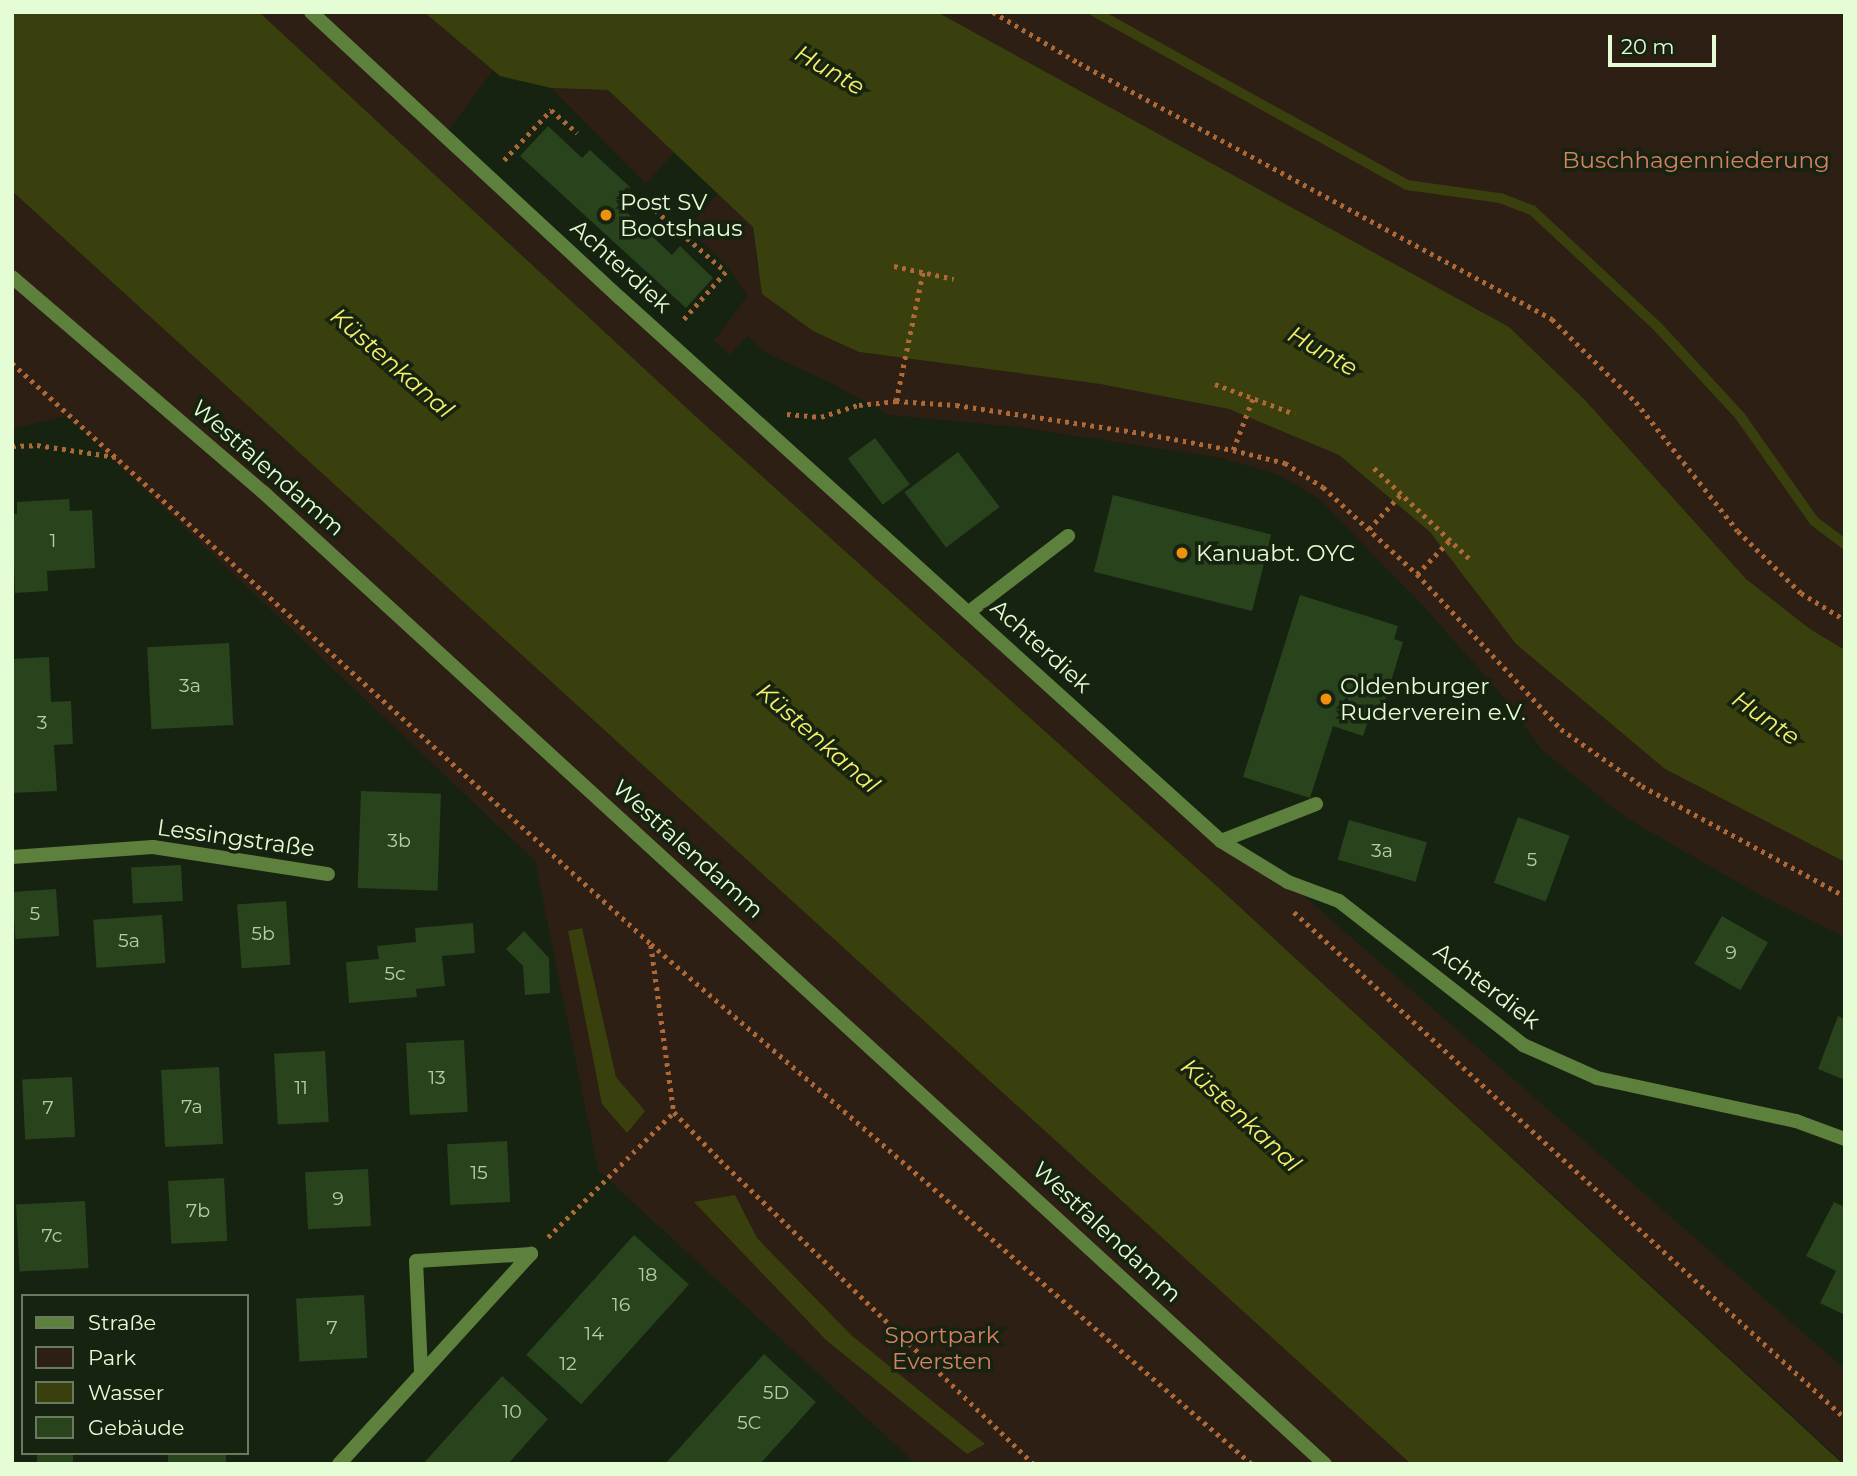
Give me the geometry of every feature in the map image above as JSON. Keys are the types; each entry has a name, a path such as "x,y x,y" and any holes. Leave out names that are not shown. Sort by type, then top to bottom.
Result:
{"street":[{"name":"Achterdiek","path":"311,12 1221,841 1288,882 1339,901 1523,1045 1597,1078 1796,1121 1845,1139"},
{"name":"Westfalendamm","path":"12,277 263,492 1325,1464"},
{"path":"969,611 1068,537"},
{"path":"1221,841 1317,804"},
{"name":"Lessingstraße","path":"12,857 153,847 328,874"},
{"path":"421,1373 416,1261 531,1254"},
{"path":"340,1464 531,1254"}],"path":[{"path":"993,12 1091,69 1552,319 1636,402 1738,531 1801,593 1845,620"},
{"path":"489,176 551,110 577,133"},
{"path":"654,210 726,272 666,338"},
{"path":"894,266 954,279"},
{"path":"896,401 923,272"},
{"path":"12,363 651,944 1252,1464"},
{"path":"1215,384 1295,414"},
{"path":"1233,450 1253,398"},
{"path":"748,411 821,417 859,405 896,401 956,405 1233,450 1285,463 1323,487 1417,574 1561,729 1642,786 1845,896"},
{"path":"12,446 37,445 116,457"},
{"path":"1374,468 1469,558"},
{"path":"1369,529 1402,493"},
{"path":"1417,574 1450,539"},
{"path":"1286,904 1312,932 1845,1418"},
{"path":"651,944 674,1112 1034,1464"},
{"path":"531,1254 674,1112"}],"green space":[{"path":"259,12 424,12 493,70 446,134 1221,841 1288,882 1845,1369 1845,1464 1230,898 704,424"},
{"name":"Buschhagenniederung","path":"937,12 1845,12 1845,650 1810,629 1746,579 1584,399 1509,327"},
{"path":"551,88 608,90 675,152 646,184"},
{"name":"Sportpark Eversten","path":"12,191 1411,1464 916,1464 598,1170 535,861 67,416 12,429"},
{"path":"719,192 753,227 757,266 859,352 1100,384 1229,409 1339,455 1430,532 1516,644 1665,769 1845,862 1845,937 1751,890 1625,817 1541,749 1500,693 1426,609 1320,500 1279,475 1222,458 1018,427 889,415 831,383 766,353 747,336 730,355 714,341 748,295 722,260 687,229"}],"water":[{"name":"Küstenkanal","path":"12,12 259,12 704,424 1230,898 1843,1464 1411,1464 12,191"},
{"name":"Hunte","path":"424,12 937,12 1509,327 1584,399 1746,579 1810,629 1845,650 1845,862 1665,769 1516,644 1430,532 1339,455 1229,409 1100,384 859,352 813,331 762,294 753,227 608,90 551,88 500,76"},
{"path":"582,928 616,1077 645,1111 627,1133 602,1104 568,931"},
{"path":"735,1195 757,1238 851,1335 985,1444 967,1454 826,1340 694,1202"}],"building":[{"name":"Post SV Bootshaus","path":"548,126 582,158 590,150 630,187 617,203 672,255 680,246 713,278 686,308 520,156"},
{"path":"875,438 910,484 883,505 848,458"},
{"path":"958,452 1000,507 946,547 904,492"},
{"name":"Kanuabt. OYC","path":"1113,495 1271,534 1252,611 1094,572"},
{"path":"69,499 70,511 92,510 95,568 47,571 48,591 15,593 12,514 17,514 17,502"},
{"name":"Oldenburger Ruderverein e.V.","path":"1300,595 1398,626 1394,639 1403,642 1382,711 1373,708 1363,736 1333,726 1310,798 1243,777"},
{"path":"229,643 233,725 151,729 147,647"},
{"path":"49,657 51,702 71,701 73,744 54,745 57,791 12,793 12,659"},
{"path":"361,791 441,794 438,891 358,888"},
{"path":"1518,817 1570,836 1546,902 1494,883"},
{"path":"1349,820 1427,842 1416,882 1338,859"},
{"path":"181,865 183,901 133,904 131,868"},
{"path":"56,889 59,936 15,939 12,892"},
{"path":"286,901 290,965 242,968 237,904"},
{"path":"162,915 165,963 97,968 93,920"},
{"path":"1722,916 1768,942 1740,990 1694,964"},
{"path":"473,923 475,953 442,956 445,986 416,989 417,997 349,1003 346,962 379,959 377,946 416,942 415,928"},
{"path":"524,931 549,958 550,993 525,995 523,966 506,949"},
{"path":"1838,1016 1845,1019 1845,1080 1818,1069"},
{"path":"464,1040 468,1112 410,1115 406,1043"},
{"path":"325,1051 329,1122 278,1125 274,1054"},
{"path":"219,1067 223,1144 165,1147 161,1070"},
{"path":"72,1077 75,1137 25,1140 22,1080"},
{"path":"507,1141 510,1202 450,1205 447,1144"},
{"path":"368,1169 371,1226 308,1229 305,1172"},
{"path":"224,1178 227,1241 171,1244 168,1181"},
{"path":"85,1201 89,1268 20,1272 16,1205"},
{"path":"1834,1202 1845,1207 1845,1315 1820,1303 1836,1271 1806,1256"},
{"path":"634,1235 689,1285 581,1404 526,1355"},
{"path":"364,1295 367,1358 299,1361 296,1299"},
{"path":"764,1354 816,1402 789,1432 760,1464 665,1464"},
{"path":"502,1376 548,1419 508,1464 423,1464"},
{"path":"37,1455 73,1455 73,1464 37,1464"},
{"path":"168,1455 226,1455 226,1464 168,1464"}],"waterway":[{"path":"1095,12 1407,185 1500,198 1532,210 1657,326 1740,416 1814,521 1845,544"}],"place":[{"name":"Post SV Bootshaus","path":"606,215"},
{"name":"Kanuabt. OYC","path":"1182,553"},
{"name":"Oldenburger Ruderverein e.V.","path":"1326,699"}]}
